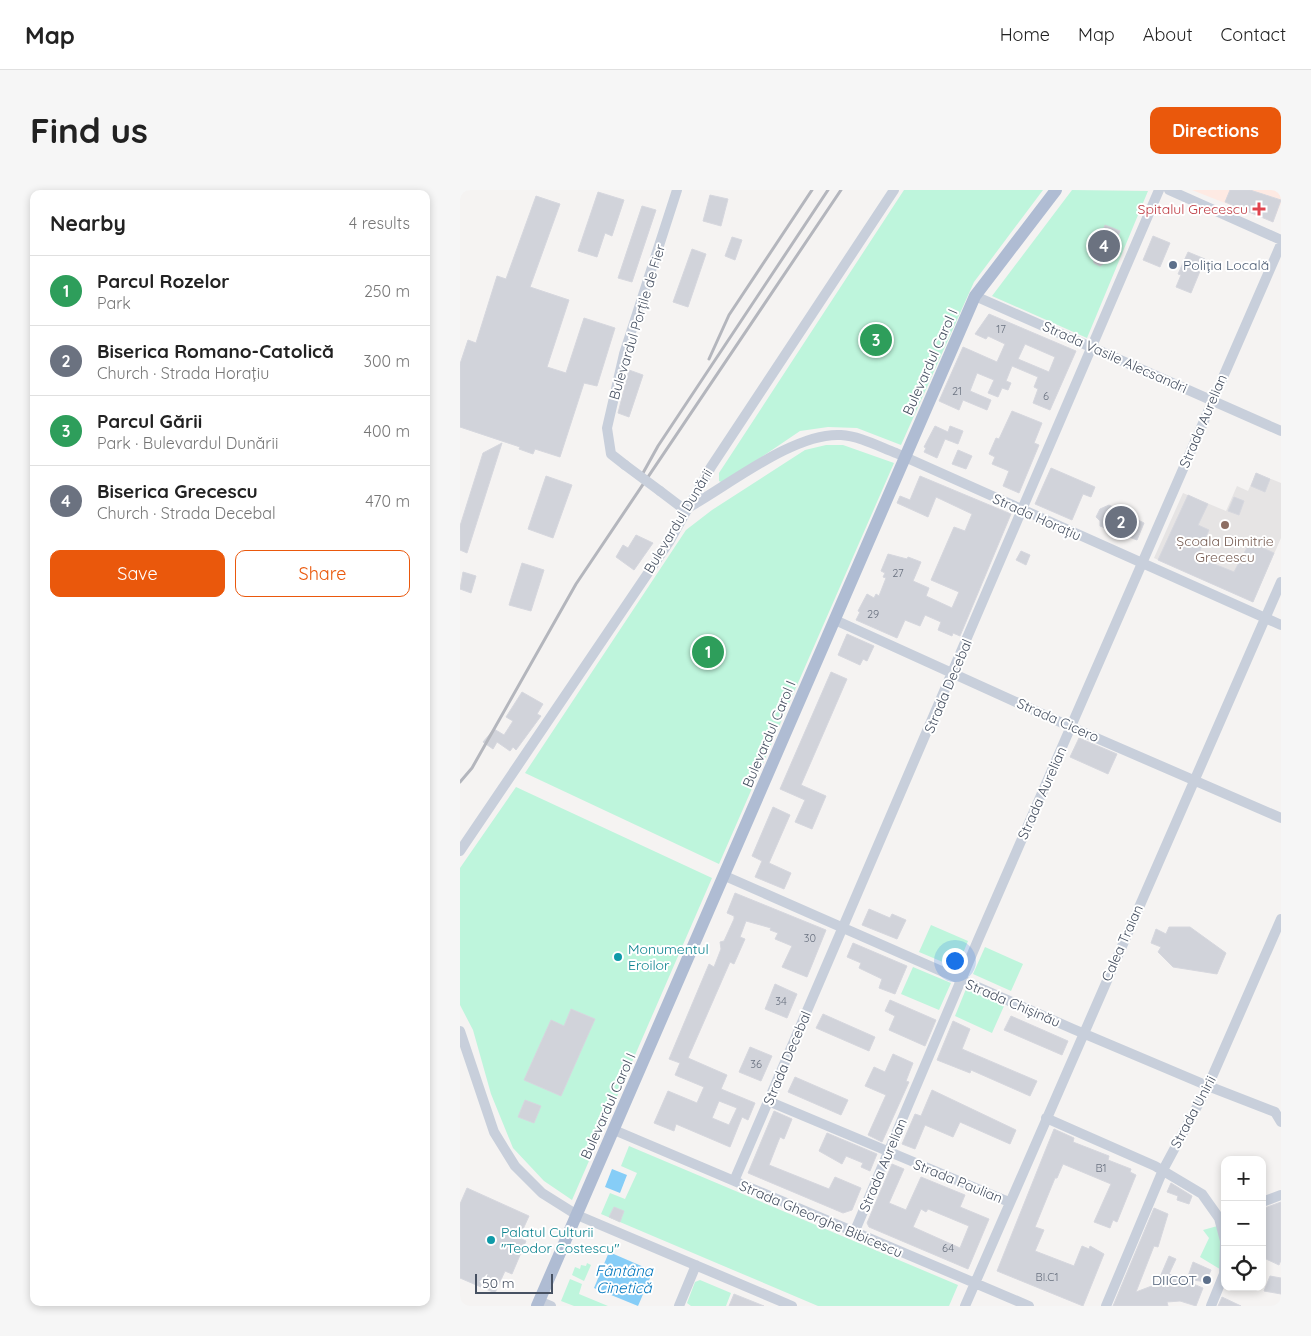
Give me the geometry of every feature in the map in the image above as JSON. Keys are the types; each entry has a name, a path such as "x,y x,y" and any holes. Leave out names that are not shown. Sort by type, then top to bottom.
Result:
{"main road":[{"name":"Bulevardul Carol I","path":"538,1303 725,876 975,296 1056,190"}],"street":[{"name":"Bulevardul Porțile de Fier","path":"677,190 624,354 607,428 611,454 685,510"},
{"name":"Bulevardul Dunării","path":"460,851 669,542 685,510 711,467 894,190"},
{"name":"Strada Decebal","path":"734,1182 954,673 1159,190"},
{"path":"1169,190 1281,240"},
{"name":"Strada Aurelian","path":"854,1233 961,981 1281,244"},
{"name":"Strada Vasile Alecsandri","path":"975,296 1281,431"},
{"name":"Strada Horațiu","path":"685,510 797,442 842,435 853,437 904,457 1281,625"},
{"name":"Calea Traian","path":"964,1306 1281,582"},
{"name":"Strada Cicero","path":"835,620 1071,727 1281,818"},
{"name":"Strada Chișinău","path":"725,876 961,981 1208,1086 1278,1110"},
{"name":"Strada Unirii","path":"1106,1306 1163,1170 1208,1086 1281,919"},
{"path":"460,1032 494,1132 504,1150 533,1185 577,1215 792,1306"},
{"name":"Strada Paulian","path":"768,1101 887,1153 1009,1202"},
{"path":"1278,1110 1281,1122"},
{"path":"1046,1118 1163,1170 1202,1194 1221,1216"},
{"name":"Strada Gheorghe Bibicescu","path":"614,1130 1029,1306"},
{"path":"1265,1201 1281,1195"},
{"path":"678,1306 696,1265"},
{"path":"1211,1306 1221,1281"},
{"path":"538,1303 551,1306"}],"shaded area":[{"name":"Spitalul Grecescu","path":"1192,190 1281,190 1281,203 1273,222"},
{"name":"Școala Dimitrie Grecescu","path":"1256,473 1281,483 1281,538 1253,602 1154,558 1183,493 1226,511 1237,486 1248,491"}],"green space":[{"path":"904,190 1043,190 974,282 901,445 857,428 828,427 800,431 723,483 719,481 719,473"},
{"path":"1072,190 1148,191 1087,338 992,296"},
{"path":"826,445 843,445 894,463 719,864 525,773 686,530 712,510 805,450"},
{"path":"516,787 712,878 572,1200 544,1181 513,1148 491,1094 473,1030 460,1005 460,868"},
{"path":"931,925 968,941 957,968 919,952"},
{"path":"985,947 1023,964 1011,991 973,974"},
{"path":"913,967 951,983 939,1010 901,994"},
{"path":"966,989 1004,1006 992,1033 955,1016"},
{"path":"629,1146 958,1285 949,1306 818,1306 601,1214 610,1193 625,1199 637,1173 621,1166"},
{"path":"1221,1225 1221,1270 1200,1257 1209,1238 1203,1230"},
{"path":"587,1263 591,1265 584,1281 572,1275 575,1267 580,1269 581,1265 586,1266"},
{"path":"570,1279 582,1284 579,1294 608,1306 574,1306 561,1301"},
{"path":"700,1280 731,1293 726,1306 691,1306 687,1303 695,1282"}],"water":[{"path":"612,1169 627,1175 620,1193 605,1187"},
{"name":"Fântâna Cinetică","path":"609,1252 653,1271 638,1306 594,1288"}],"building":[{"name":"Spitalul Grecescu","path":"1230,190 1250,190 1281,200 1273,222 1225,202"},
{"path":"598,192 624,200 612,236 605,233 597,257 578,251"},
{"path":"710,195 728,199 721,226 703,221"},
{"path":"536,196 560,204 530,287 569,300 547,367 566,373 584,318 615,328 597,386 584,383 560,457 535,449 533,454 519,449 520,447 460,427 460,364 468,340 476,343 497,276 506,279"},
{"path":"642,206 656,210 632,282 618,278"},
{"path":"1105,225 1120,231 1113,249 1113,257 1100,266 1094,263 1092,249 1098,243"},
{"path":"1153,236 1170,243 1160,267 1143,260"},
{"path":"732,237 742,240 735,260 725,256"},
{"path":"692,249 706,254 688,307 673,302"},
{"path":"1188,252 1205,259 1191,293 1176,287 1181,275 1178,274"},
{"path":"989,314 1076,351 1050,410 1033,403 1038,389 1034,387 1038,377 1012,366 1006,381 1011,383 1008,390 1002,388 998,397 988,393 994,380 977,373 970,391 991,400 987,410 963,400 959,410 939,401 963,347 997,362 1005,344 988,336 986,339 975,334","holes":["1025,344 1055,357 1049,372 1018,359"]},
{"path":"629,370 643,375 629,417 618,413"},
{"path":"1012,411 1042,423 1034,443 1039,445 1019,493 1003,486 1009,471 992,464 995,457 989,454 996,438 999,439"},
{"path":"935,426 948,432 950,426 963,431 958,444 945,439 937,458 924,452 926,448 924,447"},
{"path":"502,443 467,553 460,550 460,526 483,453"},
{"path":"958,450 972,456 966,469 952,464"},
{"path":"1051,468 1095,487 1091,497 1083,494 1072,520 1035,504"},
{"path":"1256,473 1270,479 1265,492 1251,486"},
{"path":"546,476 572,485 553,538 528,529"},
{"path":"920,476 1011,514 960,636 953,633 952,636 938,630 941,622 925,615 920,626 905,620 897,638 856,620 860,612 858,611 867,594 874,598 876,594 879,596 886,578 883,577 885,573 881,571 888,554 907,559 908,557 921,562 913,581 929,588 926,596 952,608 959,592 931,580 954,527 965,531 972,514 936,497 928,517 897,503 900,496 910,500"},
{"path":"1188,495 1208,504 1198,525 1209,530 1197,557 1234,572 1250,542 1274,553 1253,602 1158,560"},
{"path":"1234,497 1244,501 1239,515 1228,511"},
{"path":"1109,505 1144,523 1137,540 1100,526 1100,521 1096,517 1100,509"},
{"path":"636,535 653,543 634,570 616,557 623,545 628,548"},
{"path":"1021,551 1030,555 1026,565 1016,560"},
{"path":"522,563 544,570 531,611 509,605"},
{"path":"463,572 476,576 471,593 460,589"},
{"path":"847,634 874,646 867,661 863,659 860,665 838,655"},
{"path":"831,672 847,679 801,785 826,796 812,829 795,822 805,800 780,789"},
{"path":"522,692 543,704 537,714 541,716 516,750 513,747 510,751 497,742 493,749 483,742 494,729 504,735 513,721 506,717"},
{"path":"1079,738 1117,754 1108,774 1070,757"},
{"path":"773,807 790,815 769,863 791,873 784,889 755,877 762,861 752,856"},
{"path":"735,893 826,930 807,977 782,967 792,946 775,939 778,933 770,930 771,928 746,921 740,937 745,939 734,964 730,962 688,1058 727,1075 721,1089 755,1103 748,1120 742,1117 730,1147 676,1124 674,1131 654,1123 668,1091 697,1103 704,1087 675,1075 680,1063 669,1059 709,964 714,967 721,949 720,942 724,941 734,919 734,916 727,913","holes":["719,1101 737,1108 729,1125 712,1118"]},
{"path":"869,909 890,918 892,914 906,920 897,939 862,925"},
{"path":"1169,927 1190,927 1226,953 1217,974 1173,967 1158,952 1161,947 1151,943 1156,929 1166,934"},
{"path":"853,943 907,966 895,994 879,988 882,979 859,968 861,963 847,957"},
{"path":"775,984 797,994 787,1018 765,1009"},
{"path":"890,1000 936,1020 925,1046 889,1030 895,1016 885,1011"},
{"path":"571,1009 595,1019 561,1096 524,1080 551,1020 564,1026"},
{"path":"823,1014 875,1037 869,1051 816,1028"},
{"path":"1011,1016 1068,1041 1062,1055 1004,1030"},
{"path":"953,1021 970,1029 962,1049 1037,1081 1030,1096 971,1070 970,1073 937,1060"},
{"path":"750,1047 772,1056 761,1081 739,1072"},
{"path":"893,1054 913,1063 906,1081 909,1082 882,1142 868,1135 886,1095 865,1086 874,1067 885,1072"},
{"path":"795,1077 848,1100 841,1115 788,1092"},
{"path":"932,1090 1016,1130 1010,1144 960,1122 953,1137 925,1125 915,1149 902,1144 915,1114 921,1116"},
{"path":"525,1100 541,1106 534,1123 518,1117"},
{"path":"774,1111 792,1119 784,1139 780,1137 769,1165 829,1189 835,1177 861,1188 852,1210 843,1213 748,1173"},
{"path":"1054,1129 1074,1138 1073,1142 1109,1156 1108,1160 1131,1169 1130,1172 1136,1175 1117,1222 1113,1220 1110,1228 1094,1222 1111,1184 1063,1164 1057,1178 1055,1178 1035,1227 1044,1230 1035,1251 1074,1266 1082,1246 1089,1249 1090,1246 1104,1254 1083,1306 997,1271"},
{"path":"827,1133 877,1154 870,1171 861,1167 863,1163 846,1156 842,1164 819,1151"},
{"path":"892,1164 904,1169 889,1203 906,1210 921,1177 965,1195 960,1207 989,1219 968,1269 869,1227 867,1223","holes":["921,1209 926,1212 928,1209 969,1226 960,1248 913,1227"]},
{"path":"1171,1183 1192,1196 1189,1204 1177,1200 1178,1196 1167,1192"},
{"name":"Palatul Culturii \"Teodor Costescu\"","path":"467,1188 529,1216 519,1238 526,1241 512,1274 505,1271 495,1293 460,1278 460,1204"},
{"path":"1281,1202 1281,1260 1279,1265 1266,1259 1266,1208"},
{"path":"614,1207 624,1211 620,1222 609,1217"},
{"path":"1154,1208 1168,1214 1158,1247 1154,1246 1136,1292 1157,1284 1169,1256 1176,1259 1169,1274 1203,1288 1196,1306 1180,1301 1167,1302 1168,1306 1113,1306"},
{"path":"1193,1262 1211,1270 1206,1282 1187,1279"},
{"path":"1270,1276 1281,1278 1281,1294 1264,1291 1266,1291"},
{"path":"734,1294 764,1306 729,1306"},
{"path":"1222,1297 1241,1306 1218,1306"}],"railway":[{"path":"709,359 729,315 812,190"},
{"path":"643,473 658,446 828,190"},
{"path":"460,782 472,768 576,584 841,190"}],"place":[{"name":"Spitalul Grecescu","path":"1259,209"},
{"name":"Biserica Grecescu","path":"1104,246"},
{"name":"Poliția Locală","path":"1173,265"},
{"name":"Parcul Gării","path":"876,340"},
{"name":"Biserica Romano-Catolică","path":"1121,522"},
{"name":"Școala Dimitrie Grecescu","path":"1225,525"},
{"name":"Parcul Rozelor","path":"708,652"},
{"name":"Monumentul Eroilor","path":"618,957"},
{"name":"Palatul Culturii \"Teodor Costescu\"","path":"491,1240"},
{"name":"DIICOT","path":"1207,1280"}]}
